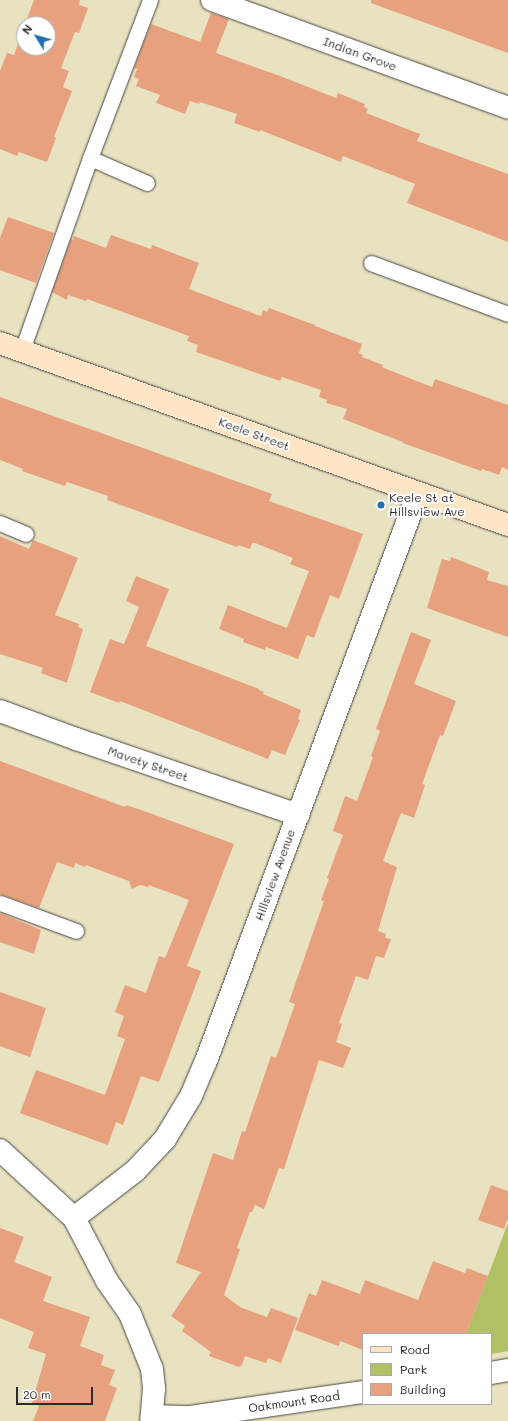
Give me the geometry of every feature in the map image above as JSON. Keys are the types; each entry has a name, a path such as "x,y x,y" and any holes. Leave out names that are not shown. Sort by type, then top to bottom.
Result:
{"main road":[{"name":"Keele Street","path":"0,342 508,525"}],"street":[{"name":"Indian Grove","path":"212,0 508,108"},
{"name":"Hillsview Avenue","path":"74,1218 135,1171 165,1139 178,1120 191,1096 206,1061 418,493"},
{"name":"Mavety Street","path":"0,711 119,754 298,815"},
{"name":"Oakmount Road","path":"0,1150 74,1218 107,1281 130,1314 152,1369 154,1389 152,1418 189,1417 362,1392"},
{"path":"492,1373 508,1370"}],"lane":[{"path":"22,350 90,158 150,0"},
{"path":"90,158 147,183"},
{"path":"370,263 508,314"},
{"path":"0,523 26,534"},
{"path":"0,903 76,931"}],"green space":[{"path":"508,1223 508,1351 492,1354 492,1333 466,1333"}],"building":[{"path":"34,0 80,0 79,5 88,8 79,33 75,32 61,68 69,71 63,87 72,91 54,137 56,138 47,162 19,152 17,156 0,149 0,71 7,53 14,55 16,49 16,56 56,56 56,16 28,16"},
{"path":"371,0 508,0 508,53 371,3"},
{"path":"211,13 229,19 216,53 336,98 338,93 365,104 364,107 368,109 366,113 420,134 417,141 508,174 508,242 407,203 415,184 343,156 341,162 260,130 260,132 234,123 237,114 200,102 199,104 190,101 185,114 156,103 160,95 136,86 139,79 134,77 137,69 134,68 151,24 200,42"},
{"path":"8,217 54,233 36,283 0,270 0,238"},
{"path":"111,235 151,249 152,245 199,263 189,289 261,316 263,310 267,312 269,308 362,344 359,353 363,355 362,357 383,365 382,367 394,372 432,387 435,379 508,405 508,470 502,467 499,475 482,469 481,471 403,443 343,419 347,409 326,403 327,400 319,397 321,390 282,377 280,381 196,352 198,345 187,341 189,336 87,299 86,301 68,295 67,300 52,292 71,239 73,240 74,236 106,248"},
{"path":"0,397 272,494 269,501 363,534 339,599 330,595 314,638 307,635 298,659 266,647 265,650 243,642 244,639 219,629 228,605 287,628 309,571 290,564 293,558 255,543 252,543 250,549 238,545 237,547 107,500 108,496 67,482 65,486 22,471 23,469 0,460"},
{"path":"0,536 29,549 33,540 78,558 55,615 79,624 78,627 83,629 67,683 41,673 43,668 0,654"},
{"path":"451,557 489,572 487,580 508,586 508,637 427,608 442,559 450,561"},
{"path":"136,576 169,589 146,646 259,689 264,692 263,694 301,710 298,719 300,720 285,755 272,750 268,759 120,701 119,703 90,692 110,639 124,644 139,607 126,601"},
{"path":"411,632 431,640 414,684 456,701 443,736 440,735 422,784 425,785 414,818 401,813 383,861 397,867 378,931 386,934 385,938 391,939 384,958 376,956 368,980 356,976 339,1023 342,1024 336,1042 351,1048 343,1068 319,1060 284,1169 279,1168 264,1209 255,1205 252,1212 250,1212 237,1248 240,1249 224,1295 240,1307 267,1317 271,1308 298,1318 281,1363 268,1358 266,1363 245,1356 242,1365 239,1367 209,1356 211,1352 182,1331 185,1326 171,1316 201,1272 176,1263 213,1153 233,1160 242,1131 245,1132 271,1056 276,1058 295,1004 289,1002 324,901 321,900 329,879 327,878 343,835 333,831 345,796 357,801 373,757 371,756 380,731 376,729"},
{"path":"0,761 125,807 126,805 147,812 234,844 187,966 201,971 159,1082 141,1076 123,1125 116,1122 108,1145 20,1113 36,1070 105,1095 125,1039 117,1036 124,1016 115,1012 125,985 146,993 159,956 165,958 189,900 149,885 148,887 140,885 132,889 129,881 86,865 85,867 75,863 74,868 57,862 39,908 0,894"},
{"path":"0,913 41,930 34,954 0,942"},
{"path":"0,992 46,1008 30,1057 0,1046"},
{"path":"491,1185 508,1191 508,1218 504,1229 478,1220"},
{"path":"0,1228 24,1237 14,1262 52,1277 43,1301 90,1317 80,1346 104,1355 101,1365 115,1370 109,1385 117,1388 105,1421 33,1421 39,1406 32,1403 46,1354 28,1348 34,1332 0,1318"},
{"path":"433,1261 465,1273 467,1268 488,1276 466,1333 362,1333 362,1350 340,1341 339,1346 295,1330 309,1293 316,1296 322,1280 360,1294 365,1280 418,1300"}],"place":[{"name":"Keele St at Hillsview Ave","path":"381,505"}]}
